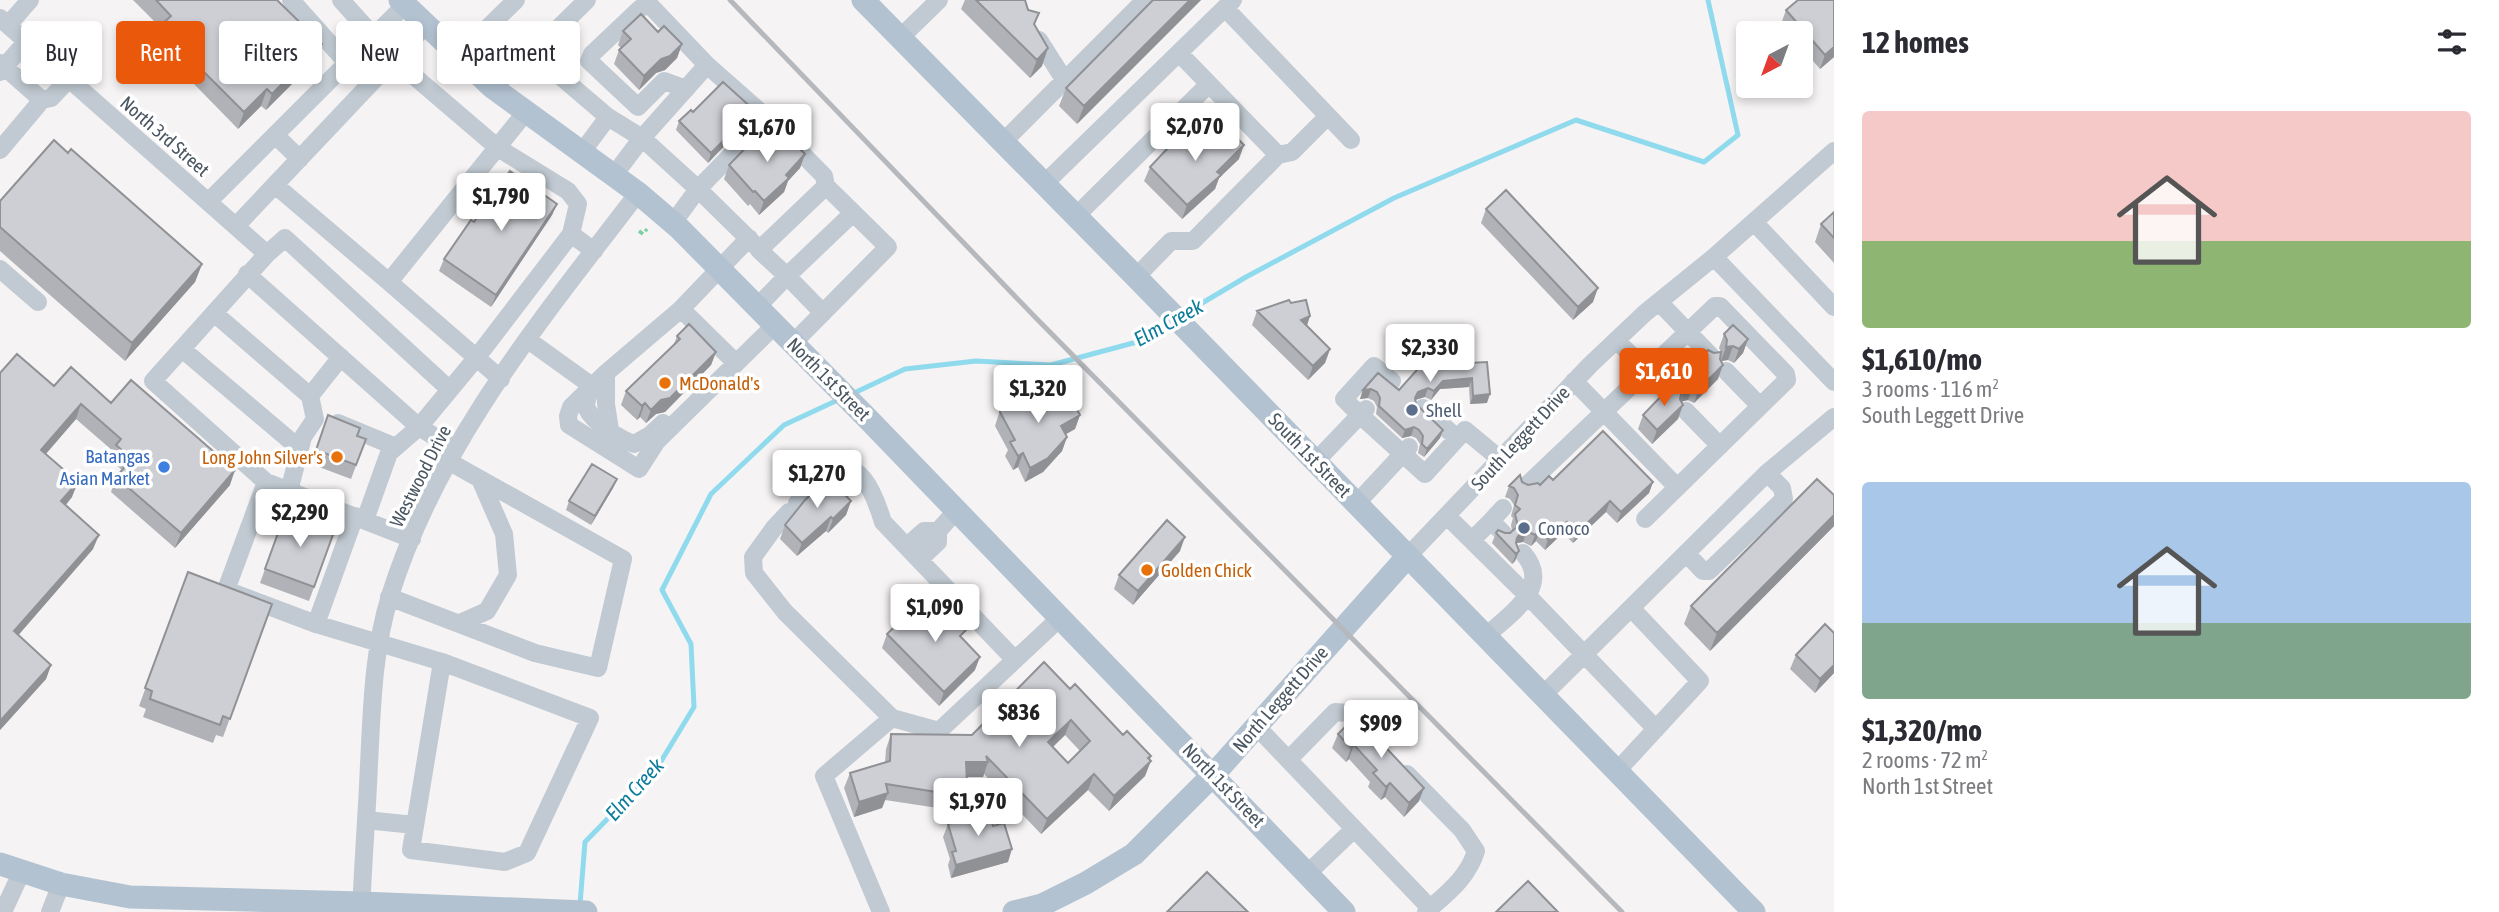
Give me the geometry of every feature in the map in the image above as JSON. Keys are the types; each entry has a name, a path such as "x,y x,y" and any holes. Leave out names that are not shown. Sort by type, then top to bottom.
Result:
{"main road":[{"name":"South 1st Street","path":"863,0 1754,912"},
{"name":"North 1st Street","path":"403,3 437,36"},
{"name":"North 1st Street","path":"489,84 638,193 673,223 957,510 1345,912"},
{"name":"South Leggett Drive","path":"1343,627 1408,556"},
{"name":"North Leggett Drive","path":"1014,912 1042,905 1135,854 1214,774 1343,627"},
{"path":"0,863 61,884 130,897 361,907 586,912"}],"street":[{"path":"4,22 30,0"},
{"path":"291,0 336,51"},
{"path":"341,0 361,21"},
{"path":"495,21 516,0"},
{"path":"566,21 587,0"},
{"path":"900,38 940,0"},
{"path":"1003,142 1145,0"},
{"path":"686,89 664,81 638,107 589,61 592,54 646,1 707,65 767,118 824,176 826,186 888,247 793,343"},
{"path":"389,21 403,3"},
{"path":"1043,185 1229,4 1351,140"},
{"name":"North 3rd Street","path":"4,22 21,37"},
{"path":"423,28 426,25"},
{"path":"1039,40 1065,81"},
{"path":"21,47 2,67 42,100"},
{"path":"1179,53 1278,155"},
{"path":"614,175 642,138 707,65"},
{"path":"208,202 336,76"},
{"path":"0,150 42,100 51,98 64,84"},
{"name":"North 3rd Street","path":"74,84 267,254"},
{"path":"236,226 370,84"},
{"path":"316,624 389,453 419,427 477,357 571,234 578,204 568,191 498,148 423,84"},
{"path":"492,87 496,84"},
{"path":"569,84 608,117 642,138 823,313"},
{"path":"1075,217 1209,84"},
{"path":"389,282 526,113"},
{"path":"1140,281 1171,241 1194,241 1278,155 1292,152 1328,116"},
{"path":"582,152 608,117"},
{"path":"673,223 698,190 767,118"},
{"path":"275,136 300,159"},
{"name":"South Leggett Drive","path":"1408,556 1616,340 1834,151"},
{"path":"275,185 501,379"},
{"path":"775,325 657,441 639,469 569,425 571,407 592,386 681,309 720,269 826,186"},
{"name":"Westwood Drive","path":"361,907 370,733 380,641 390,597 412,539 452,455 501,379 638,193"},
{"path":"757,307 853,213"},
{"path":"1754,222 1834,307"},
{"path":"571,234 594,251"},
{"path":"412,539 266,482 153,381 247,274 285,238 449,389"},
{"path":"1714,257 1831,372"},
{"path":"0,269 38,302"},
{"path":"247,274 480,479 623,559 598,668 535,653 390,597"},
{"path":"1659,302 1711,356"},
{"path":"1527,485 1715,306 1720,306 1786,374 1787,380 1645,519"},
{"path":"681,309 736,363"},
{"path":"214,313 310,396 315,419"},
{"path":"528,340 592,386"},
{"path":"1616,340 1671,396"},
{"path":"181,349 300,449"},
{"path":"310,396 341,357"},
{"path":"1393,387 1374,366 1343,399 1363,412 1406,450 1425,474 1465,430 1500,459"},
{"path":"1726,370 1760,406"},
{"path":"606,373 606,404 610,430"},
{"path":"592,386 586,402 587,409 622,440 634,444 650,435 706,384 720,379"},
{"path":"1574,381 1678,487"},
{"path":"1686,411 1720,446"},
{"path":"1316,461 1363,412"},
{"path":"289,491 303,437 315,419 321,415 396,447"},
{"path":"1543,695 1768,473 1834,417"},
{"path":"1428,418 1457,438"},
{"path":"1357,503 1406,450"},
{"path":"1015,660 883,522 874,494 862,477 849,467 841,467 826,475 793,508 753,557 754,573 785,612 892,718 939,732 1061,617"},
{"path":"1686,553 1703,571 1709,571 1783,499 1782,488 1768,473"},
{"path":"460,623 487,611 508,575 504,534 480,479"},
{"path":"266,482 226,590 316,624 380,641 442,662 590,718 527,853 505,862 411,850 442,662"},
{"path":"1472,540 1497,527 1503,508"},
{"path":"914,553 924,531 938,531 957,510"},
{"path":"1447,516 1656,729"},
{"path":"1486,636 1528,596 1535,579 1532,563 1523,553"},
{"path":"1617,771 1700,681 1632,609"},
{"path":"1289,759 1335,712 1350,713 1381,746"},
{"path":"881,912 824,776 892,718"},
{"path":"1256,726 1428,910 1472,867 1476,851 1462,830 1399,765"},
{"path":"366,820 414,825"},
{"path":"1308,873 1354,829"},
{"path":"3,912 22,871"},
{"path":"50,912 61,884"}],"path":[{"path":"639,231 643,234 647,229"}],"building":[{"path":"156,0 277,0 298,21 219,21 219,84 282,84 272,94 267,89 244,112 205,73 205,21 166,21 171,16"},
{"path":"976,0 1025,0 1028,10 1039,13 1034,24 1048,48 1037,60"},
{"path":"1153,0 1190,0 1084,106 1066,88"},
{"path":"1798,0 1834,0 1834,47 1825,55 1813,41 1813,21 1796,21 1786,10"},
{"path":"641,14 658,32 664,26 682,44 644,76 619,50 631,39 623,31"},
{"path":"723,82 754,110 711,153 679,121 691,110 693,112"},
{"path":"1212,127 1223,139 1230,131 1244,145 1217,172 1221,175 1187,205 1150,167 1183,132 1195,144"},
{"path":"769,134 776,142 785,134 805,154 786,175 789,178 764,201 729,165 755,138 759,143"},
{"path":"54,140 68,153 71,149 202,264 132,343 0,227 0,201"},
{"path":"510,171 557,204 496,295 444,259"},
{"path":"1506,190 1598,288 1578,307 1486,209"},
{"path":"1834,212 1834,238 1821,224"},
{"path":"1289,300 1291,303 1306,300 1310,316 1301,320 1330,349 1313,366 1257,311"},
{"name":"McDonald's","path":"689,324 716,352 670,398 661,400 651,410 645,403 642,406 626,391 680,339 677,336"},
{"path":"1733,325 1748,339 1739,349 1726,347 1724,334"},
{"path":"1456,336 1467,347 1469,363 1487,362 1490,394 1473,396 1472,378 1443,381 1434,391 1428,388 1418,392 1416,404 1443,430 1427,449 1422,444 1423,436 1419,430 1414,427 1405,430 1379,406 1380,398 1377,392 1371,389 1363,390 1378,373 1399,390 1425,361 1423,339"},
{"path":"1708,350 1721,352 1723,365 1699,389 1693,386 1685,388 1687,379 1684,373"},
{"path":"17,354 54,386 71,367 111,403 131,380 235,470 181,533 116,477 132,459 116,445 121,439 81,404 41,450 78,482 61,501 99,535 14,631 51,665 0,721 0,373"},
{"path":"1668,389 1674,392 1682,390 1680,399 1683,405 1657,430 1643,415"},
{"path":"1028,391 1031,395 1037,392 1041,401 1057,392 1065,402 1071,399 1080,415 1061,426 1067,437 1048,458 1030,468 1023,453 1018,456 1010,442 1015,440 1000,412 1001,407"},
{"path":"328,415 360,428 357,436 366,439 356,465 316,450"},
{"path":"1603,431 1653,482 1621,512 1610,501 1577,533 1567,522 1548,539 1540,530 1535,535 1527,531 1521,532 1517,538 1519,551 1516,554 1496,533 1498,530 1510,533 1518,526 1515,514 1520,509 1515,505 1518,495 1514,488 1509,486 1520,475 1522,482 1528,485 1540,485 1549,476 1553,480"},
{"path":"592,464 617,479 595,516 569,501"},
{"path":"829,478 851,501 802,543 785,525 805,500"},
{"path":"1817,479 1834,495 1834,515 1717,633 1691,606"},
{"path":"286,511 335,529 314,587 265,569"},
{"name":"Golden Chick","path":"1167,520 1185,537 1138,591 1119,575"},
{"path":"188,572 272,604 230,719 223,716 220,725 150,699 152,691 145,688"},
{"path":"924,598 945,620 950,614 966,630 960,636 980,657 944,692 887,634"},
{"path":"1825,624 1834,633 1834,665 1820,679 1796,655"},
{"path":"1044,662 1070,689 1075,684 1123,735 1127,731 1151,756 1148,758 1151,761 1114,796 1094,774 1047,819 986,756 988,762 966,762 967,783 944,788 943,793 886,784 888,793 859,802 850,773 890,761 891,734 972,735","holes":["1071,720 1090,741 1068,763 1048,742"]},
{"path":"1356,716 1424,788 1409,803 1390,783 1386,787 1373,773 1377,770 1354,745 1351,748 1338,734"},
{"path":"989,812 993,826 1004,823 1012,849 956,865 952,852 956,851 948,824"},
{"path":"1207,872 1248,912 1167,912"},
{"path":"1528,881 1558,912 1496,912"}],"waterway":[{"name":"Elm Creek","path":"1182,315 1246,277 1394,198 1576,120 1704,162 1738,135 1708,0"},
{"name":"Elm Creek","path":"852,394 905,369 976,361 1051,365 1137,342 1171,322"},
{"name":"Elm Creek","path":"580,904 585,842 657,768 694,707 691,644 662,590 711,494 784,425 840,399"}],"railway":[{"path":"730,0 1035,317 1622,912"}],"place":[{"name":"McDonald's","path":"665,383"},
{"name":"Shell","path":"1412,410"},
{"name":"Long John Silver's","path":"337,457"},
{"name":"Batangas Asian Market","path":"164,467"},
{"name":"Conoco","path":"1524,528"},
{"name":"Golden Chick","path":"1147,570"}]}
